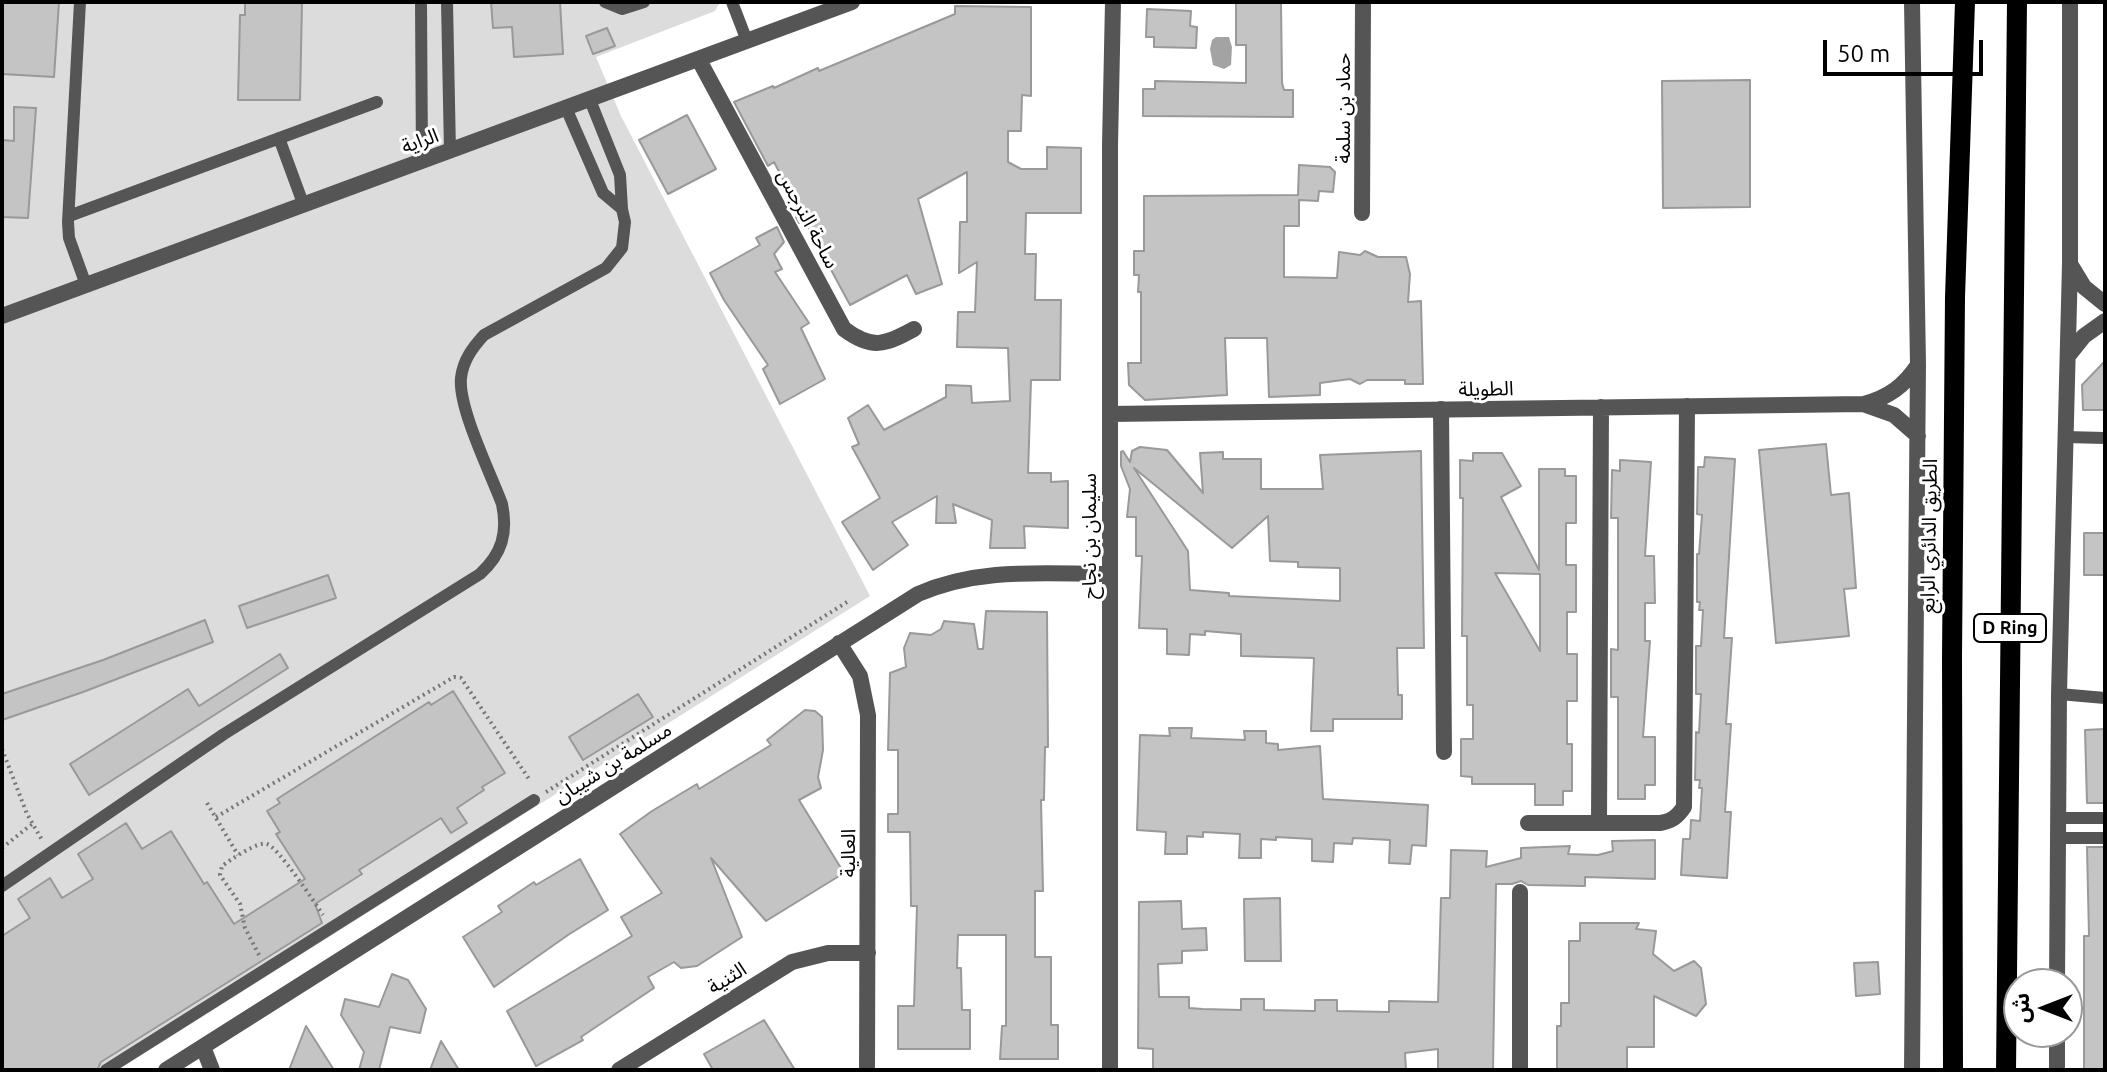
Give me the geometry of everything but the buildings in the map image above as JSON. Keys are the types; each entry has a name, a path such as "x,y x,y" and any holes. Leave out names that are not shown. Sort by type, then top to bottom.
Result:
{"main road":[{"name":"D Ring","path":"2006,1070 2017,2"},
{"path":"2017,32 2028,2"},
{"name":"الطريق الدائري الرابع","path":"1953,1070 1955,297 1964,6"}],"street":[{"name":"الراية","path":"2,316 852,2"},
{"name":"سليمان بن نجاح","path":"1110,1070 1113,2"},
{"name":"حماد بن سلمة","path":"1362,213 1363,2"},
{"name":"الطريق الدائري الرابع","path":"1912,2 1918,365 1912,1070"},
{"path":"2057,968 2059,694 2070,264 2070,2"},
{"name":"ساحة النرجس","path":"699,60 844,329 870,344 892,341 914,329"},
{"path":"2070,264 2084,287 2105,304"},
{"path":"2068,356 2084,336 2105,321"},
{"name":"الطويلة","path":"1110,414 1863,404 1880,400 1895,391 1908,380 1918,365"},
{"name":"الطويلة","path":"1863,404 1894,415 1918,436"},
{"path":"1528,823 1670,821 1679,816 1684,807 1687,406"},
{"path":"1599,823 1601,407"},
{"path":"1441,409 1444,752"},
{"name":"مسلمة بن شيبان","path":"166,1070 918,594 966,577 991,574 1109,574"},
{"name":"العالية","path":"839,643 860,676 868,715 867,1070"},
{"path":"1520,892 1520,1070"},
{"name":"الثنية","path":"619,1070 792,962 828,953 868,953"},
{"path":"203,1047 212,1070"},
{"path":"2057,1048 2057,1070"}],"lane":[{"path":"80,2 69,238 86,285"},
{"path":"421,2 422,162"},
{"path":"447,2 450,152"},
{"path":"605,2 622,9 644,2"},
{"path":"732,2 747,41"},
{"path":"2,886 224,734 379,639 492,564 500,550 506,519 464,405 461,391 465,362 473,347 491,330 606,268 616,259 626,235 620,175 590,100"},
{"path":"69,216 377,102"},
{"path":"566,108 603,193 622,209"},
{"path":"279,138 304,206"},
{"path":"2065,437 2105,438"},
{"path":"2059,694 2105,698"},
{"path":"106,1070 534,800"},
{"path":"2058,818 2105,818"},
{"path":"2058,838 2105,838"}],"path":[{"path":"534,800 847,602"},
{"path":"216,817 454,677 461,678 529,779"},
{"path":"2,749 32,824 2,848"},
{"path":"207,803 238,855"},
{"path":"267,967 245,928 240,904 220,875 222,866 238,855 262,843 271,845 300,879 331,926"}],"shaded area":[{"path":"2,2 725,2 719,4 715,11 596,57 621,116 870,596 118,1070 2,1070"},
{"path":"1216,37 1229,37 1232,47 1231,65 1224,69 1213,65 1210,49"}]}
